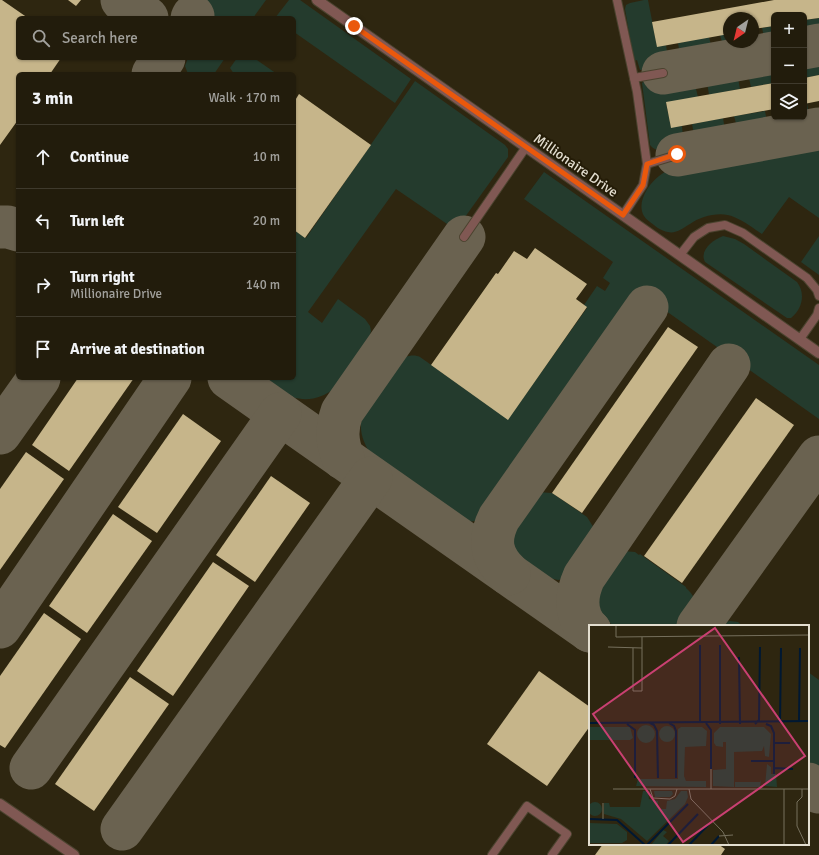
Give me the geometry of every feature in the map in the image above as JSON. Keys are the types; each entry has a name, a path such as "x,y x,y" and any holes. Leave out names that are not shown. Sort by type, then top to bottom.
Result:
{"street":[{"name":"Millionaire Drive","path":"317,0 819,353"},
{"path":"0,804 74,855"}],"lane":[{"path":"620,0 647,164 643,185 623,215"},
{"path":"634,78 663,73"},
{"path":"464,237 526,147"},
{"path":"647,164 677,154"},
{"path":"680,255 694,237 708,228 725,225 744,233 807,278 817,290 819,296"},
{"path":"800,340 817,315 819,308"},
{"path":"492,855 527,806 567,834 552,855"}],"green space":[{"path":"191,0 266,0 254,16 192,16 184,10"},
{"path":"289,0 300,0 411,79 395,103 296,33 296,16 277,16"},
{"path":"648,0 657,46 666,45 668,57 659,67 640,70 637,60 634,61 625,9 626,5 630,3"},
{"path":"819,18 819,37 814,38 807,32 807,20"},
{"path":"771,26 771,45 765,41 762,28"},
{"path":"720,35 723,35 723,46"},
{"path":"709,37 712,49 705,58 688,61 680,55 678,43"},
{"path":"749,48 748,50 730,53 724,49"},
{"path":"807,57 816,57 819,60 819,75 807,77"},
{"path":"187,60 224,60 215,72 187,72 185,66"},
{"path":"236,60 257,60 274,72 233,72 230,68"},
{"path":"771,64 771,84 751,87 748,74 754,67"},
{"path":"731,72 738,78 740,89 709,95 707,82 712,75"},
{"path":"663,78 664,83 688,79 695,85 698,97 666,103 671,127 682,126 683,137 675,145 675,147 659,150 650,145 642,83 646,79"},
{"path":"415,81 505,145 508,149 508,157 460,224 453,227 396,189 308,312 322,323 338,299 365,319 370,326 371,331 368,342 335,388 320,397 304,399 292,397 291,399 264,380 296,380 296,231 306,238"},
{"path":"807,103 809,114 807,118"},
{"path":"765,111 767,122 762,130 745,133 737,127 734,116"},
{"path":"723,118 725,130 720,137 701,140 694,135 692,124"},
{"path":"779,120 806,120 805,122 787,125"},
{"path":"819,138 819,218 789,197 762,234 738,219 723,214 705,217 679,230 671,232 663,231 656,227 645,217 642,211 643,198 654,180 670,169 681,164 689,161"},
{"path":"544,172 819,365 819,419 642,294 492,510 483,518 477,521 465,521 372,456 362,436 361,423 365,410 391,371 405,357 420,357 508,419 587,308 584,305 597,286 605,291 610,283 603,278 613,262 524,199"},
{"path":"723,236 735,239 744,244 797,282 800,287 802,301 798,310 791,318 787,318 705,262 705,250 711,243"},
{"path":"819,236 819,275 801,262"},
{"path":"532,493 552,493 587,517 594,528 596,535 592,547 575,571 564,579 558,580 545,577 510,553 503,538 507,524 521,504"},
{"path":"623,551 640,554 686,587 694,597 695,602 694,611 687,625 613,625 598,614 590,602 589,594 609,560 616,554"},
{"path":"730,621 738,622 742,625 715,625"},
{"path":"809,673 819,680 819,769 809,763"}],"building":[{"path":"0,0 2,0 25,16 16,16 16,60 60,60 51,72 16,72 16,123 0,145"},
{"path":"68,0 81,0 76,6"},
{"path":"774,0 819,0 819,18 807,20 807,12 771,12 771,26 759,28 759,12 723,12 723,35 657,47 652,22"},
{"path":"819,75 819,101 807,103 807,77"},
{"path":"771,84 771,110 671,128 666,102"},
{"path":"299,94 371,145 305,238 296,231 296,99"},
{"path":"535,248 587,284 576,299 587,307 508,420 431,365 496,273 498,274 514,251 527,259"},
{"path":"668,327 698,347 582,513 552,493"},
{"path":"77,380 133,380 69,471 32,445"},
{"path":"756,398 794,425 682,583 644,556"},
{"path":"183,414 221,441 157,533 118,507"},
{"path":"26,452 64,479 0,570 0,489"},
{"path":"271,476 310,503 255,582 216,555"},
{"path":"113,514 152,541 87,633 49,606"},
{"path":"213,562 249,586 173,696 137,671"},
{"path":"44,613 81,639 5,748 0,745 0,676"},
{"path":"539,671 589,706 589,727 547,786 487,744"},
{"path":"130,677 169,704 94,811 55,784"},
{"path":"602,845 719,845 725,849 721,855 595,855"}],"taxiway":[{"path":"122,0 144,16"},
{"path":"807,47 819,45"},
{"path":"663,73 771,54"},
{"path":"154,72 163,60"},
{"path":"677,155 819,129"},
{"path":"0,227 16,229"},
{"path":"343,458 339,446 338,435 342,412 464,237"},
{"path":"509,574 498,561 493,548 493,534 499,518 647,307"},
{"path":"589,630 581,619 578,605 579,591 584,577 729,365"},
{"path":"0,433 38,380"},
{"path":"0,627 169,380"},
{"path":"232,380 589,630"},
{"path":"31,768 280,414"},
{"path":"699,625 819,457"},
{"path":"122,829 371,478"},
{"path":"809,785 819,792"}],"route":[{"path":"354,26 623,215 643,185 647,164 677,154"}]}
